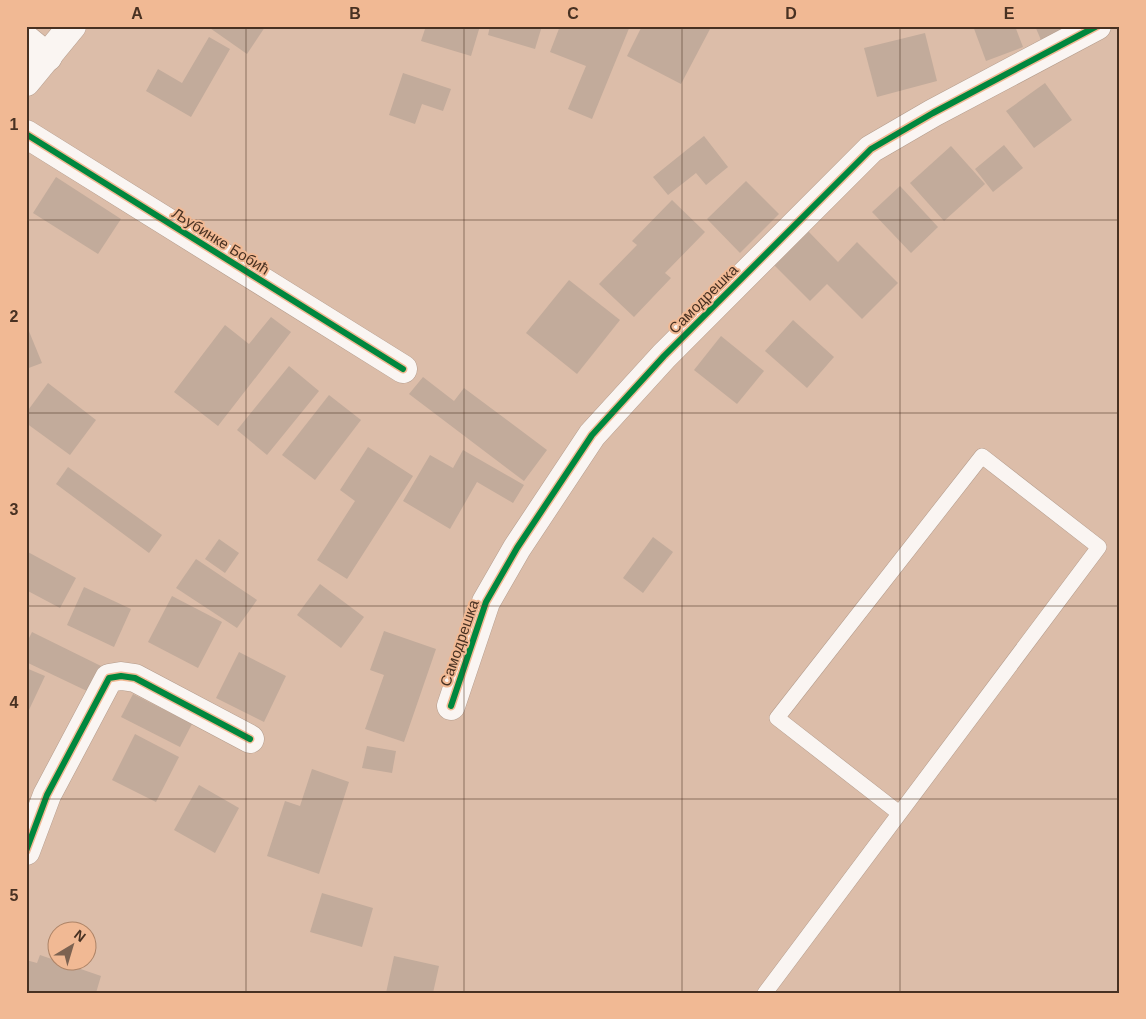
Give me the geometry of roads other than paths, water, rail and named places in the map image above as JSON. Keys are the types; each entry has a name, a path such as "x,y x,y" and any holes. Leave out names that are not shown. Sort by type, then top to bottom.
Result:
{"street":[{"path":"26,82 72,26"},
{"name":"Самодрешка","path":"450,706 486,602 517,548 592,435 664,356 871,149 933,113 1097,26"},
{"path":"26,40 48,57"},
{"name":"Љубинке Бобић","path":"26,134 403,369"},
{"path":"26,852 47,796 109,678 121,676 135,678 250,738"}],"lane":[{"path":"765,993 1099,547 982,456 777,718 899,813"}]}
